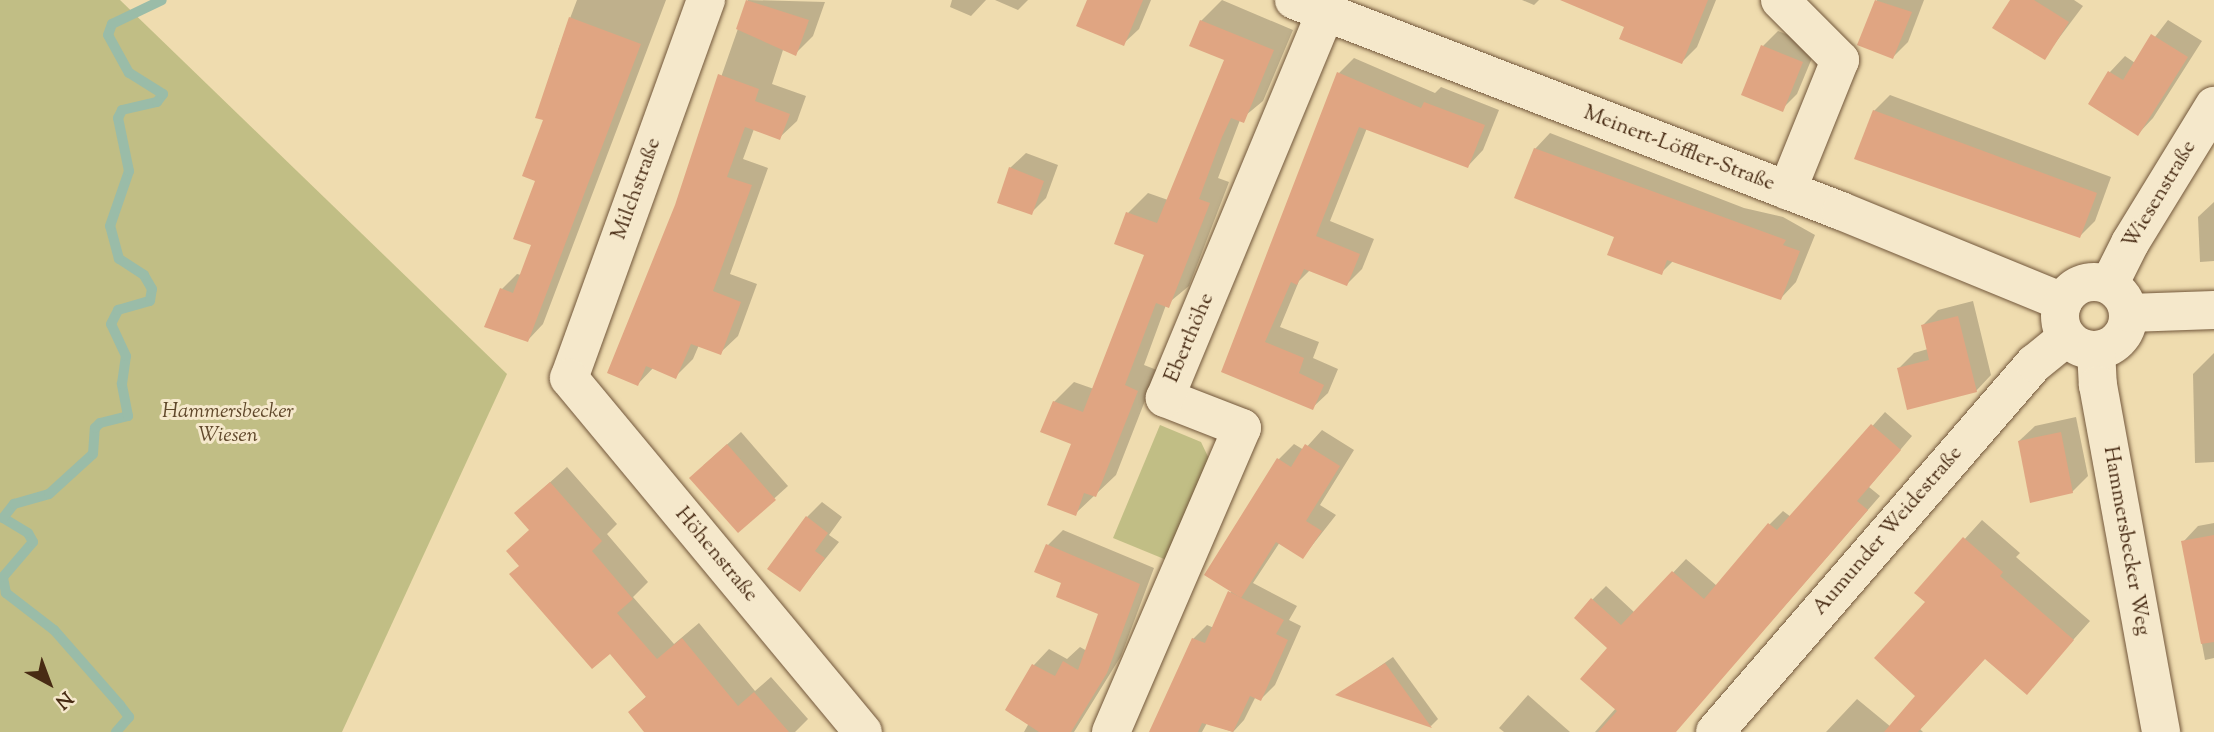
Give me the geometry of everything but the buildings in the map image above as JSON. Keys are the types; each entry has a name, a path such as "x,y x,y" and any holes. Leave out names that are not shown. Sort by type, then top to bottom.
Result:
{"street":[{"name":"Milchstraße","path":"569,378 706,0"},
{"path":"1780,0 1840,60 1787,191"},
{"name":"Meinert-Löffler-Straße","path":"1310,7 1787,191 2075,330"},
{"name":"Eberthöhe","path":"1111,732 1242,428 1165,398 1310,7"},
{"name":"Wiesenstraße","path":"2119,299 2130,243 2214,106"},
{"path":"2119,299 2120,338 2075,330 2077,286 2098,282 2119,299 2214,310"},
{"name":"Aumunder Weidestraße","path":"1715,732 2035,363 2075,330"},
{"name":"Hammersbecker Weg","path":"2075,330 2098,384 2161,732"},
{"name":"Höhenstraße","path":"569,378 863,732"}],"green space":[{"name":"Hammersbecker Wiesen","path":"0,0 120,0 507,374 342,732 0,732"},
{"path":"1160,425 1201,442 1211,463 1169,561 1113,538"}],"waterway":[{"path":"116,732 129,717 120,705 54,630 6,593 3,577 33,542 28,533 3,518 14,504 49,494 93,454 95,428 100,423 128,416 122,384 126,356 111,324 118,310 150,301 152,289 144,275 119,259 110,226 129,171 118,118 122,110 157,102 163,94 129,73 108,35 112,24 162,0"}]}
